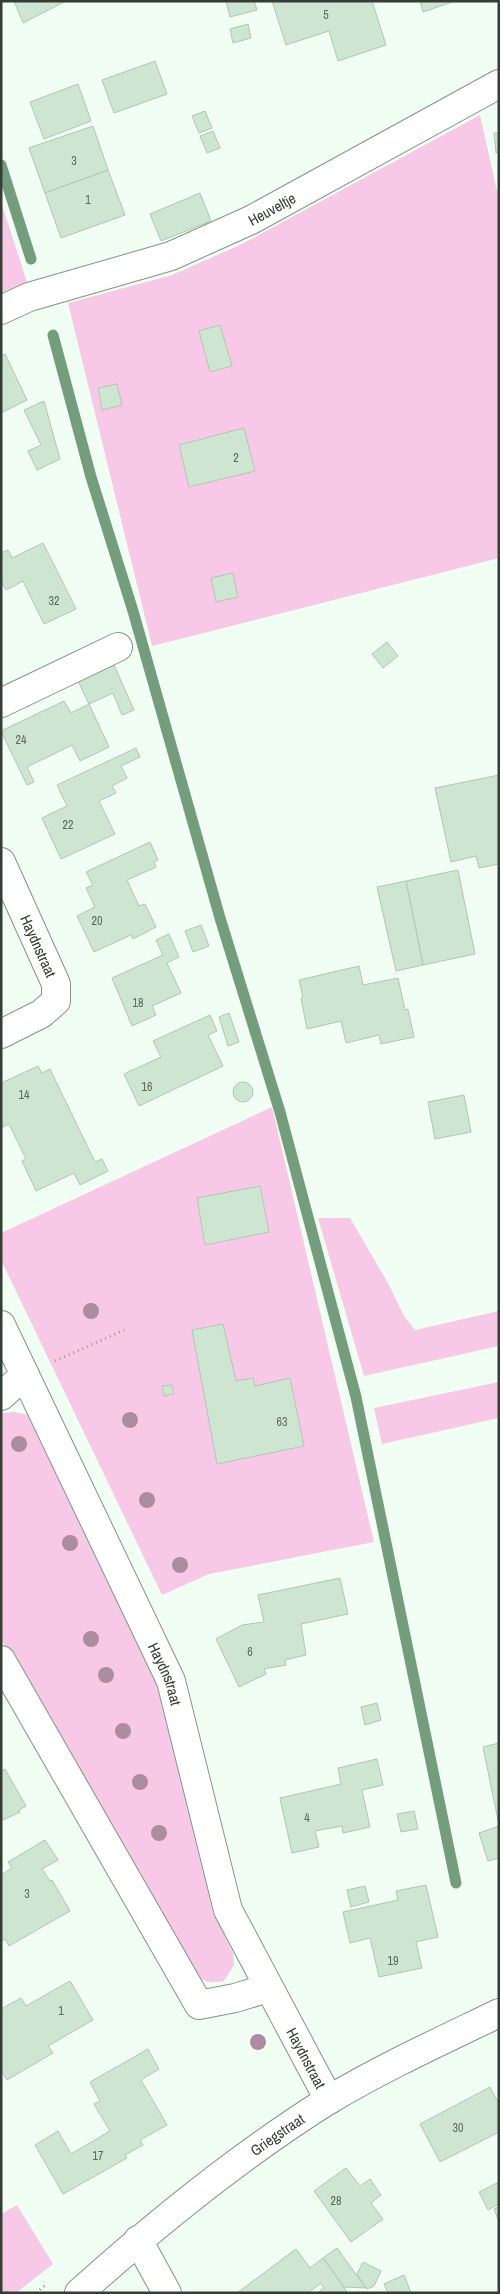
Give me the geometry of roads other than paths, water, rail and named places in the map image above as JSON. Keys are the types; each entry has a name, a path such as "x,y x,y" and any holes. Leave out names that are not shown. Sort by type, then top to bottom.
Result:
{"street":[{"name":"Heuveltje","path":"1,310 29,297 170,256 233,228 499,84"},
{"path":"1,702 118,647"},
{"name":"Haydnstraat","path":"1,862 56,984 56,1001 41,1014 1,1034"},
{"name":"Haydnstraat","path":"1,1325 171,1681 228,1910 329,2100"},
{"path":"1,1396 25,1375"},
{"path":"1,1660 199,2006 268,1988"},
{"name":"Griegstraat","path":"80,2293 138,2240 231,2166 329,2100 409,2056 499,2013"},
{"path":"138,2240 167,2293"}],"waterway":[{"path":"1,165 31,259"},
{"path":"53,335 91,477 133,611 220,918 280,1112 356,1397 456,1883"}]}
